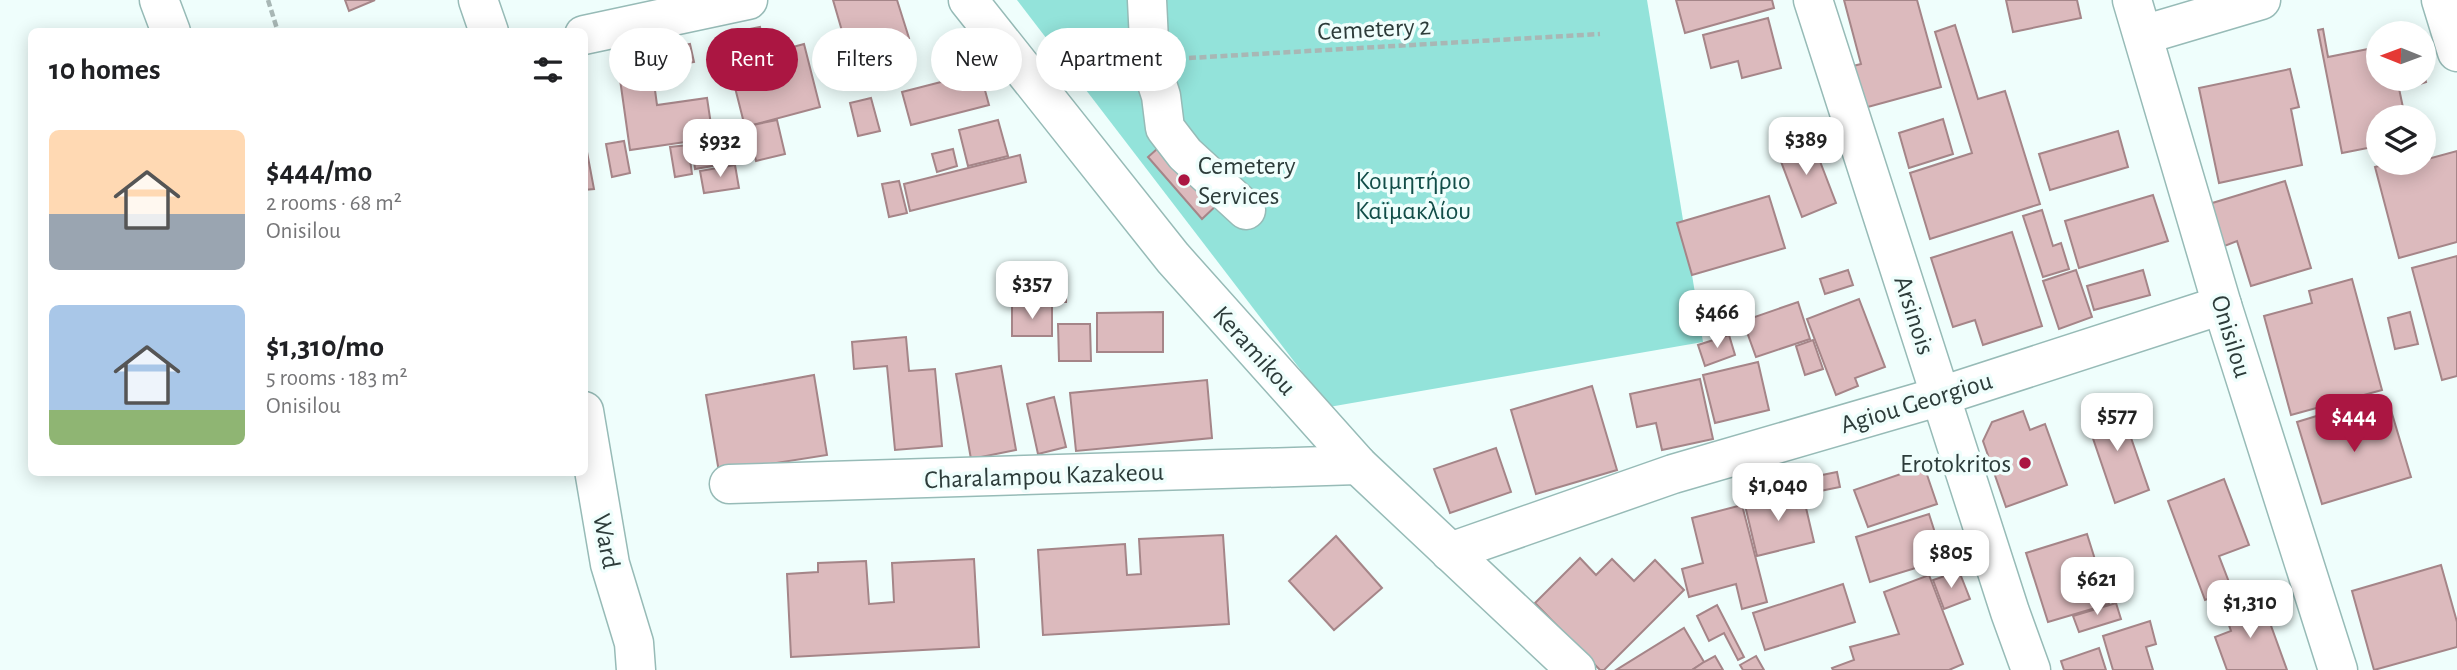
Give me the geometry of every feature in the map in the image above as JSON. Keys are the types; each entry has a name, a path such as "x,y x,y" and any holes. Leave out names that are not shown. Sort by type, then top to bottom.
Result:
{"street":[{"path":"159,0 170,28"},
{"path":"478,0 488,28"},
{"path":"588,34 748,0"},
{"name":"Keramikou","path":"968,0 1173,258 1358,465 1576,670"},
{"path":"1147,0 1148,28"},
{"name":"Arsinois","path":"1812,0 2031,670"},
{"path":"2137,18 2262,0"},
{"path":"2441,0 2457,52"},
{"name":"Onisilou","path":"2137,18 2222,305 2338,670"},
{"path":"1159,91 1165,128 1185,155 1246,210"},
{"name":"Agiou Georgiou","path":"1450,552 1673,474 1941,396 2222,305"},
{"name":"Ward","path":"588,435 610,564 634,643 636,670"},
{"name":"Charalampou Kazakeou","path":"729,484 1358,465"}],"path":[{"path":"268,0 277,28"},
{"name":"Cemetery 2","path":"1186,60 1600,34"}],"green space":[{"name":"Κοιμητήριο Καϊμακλίου","path":"1017,0 1647,0 1703,342 1329,407 1087,91 1186,91 1186,28 1038,28"}],"building":[{"path":"345,0 375,0 349,11"},
{"path":"833,0 897,0 906,28 841,28"},
{"path":"1676,0 1772,0 1774,8 1685,33"},
{"path":"1844,0 1917,0 1941,87 1864,108 1853,66 1861,64"},
{"path":"2006,0 2077,0 2081,18 2013,32"},
{"path":"1768,18 1781,68 1742,78 1738,61 1711,68 1703,35"},
{"path":"1955,25 1978,99 2005,91 2040,204 1930,239 1910,173 1972,153 1935,32"},
{"path":"2323,29 2328,57 2366,49 2366,91 2400,91 2402,105 2366,105 2366,148 2342,153 2318,30"},
{"path":"804,44 812,76 812,91 816,91 820,107 745,127 736,91 798,91 798,46"},
{"path":"2290,69 2299,107 2291,109 2302,165 2219,183 2199,88"},
{"path":"931,85 931,91 985,91 989,105 911,125 902,92 917,91 917,88"},
{"path":"622,91 655,91 657,105 707,98 713,138 630,150"},
{"path":"871,98 880,131 858,136 850,103"},
{"path":"1943,119 1953,154 1909,168 1899,133"},
{"path":"777,120 785,154 756,161 748,126"},
{"path":"998,120 1008,156 968,166 959,130"},
{"path":"2118,131 2128,167 2050,190 2039,154"},
{"path":"745,137 748,160 695,169 692,145"},
{"path":"1811,138 1836,203 1802,217 1777,151"},
{"path":"624,141 630,173 612,177 606,144"},
{"name":"Cemetery Services","path":"1166,141 1219,203 1202,219 1148,157"},
{"path":"688,145 692,174 675,177 670,147"},
{"path":"953,149 957,166 937,172 932,154"},
{"path":"2457,151 2457,242 2399,258 2377,175 2436,175 2436,157"},
{"path":"1020,155 1026,182 910,211 904,184"},
{"path":"588,157 594,189 588,190"},
{"path":"735,165 739,188 704,193 700,171"},
{"path":"899,181 907,213 889,217 882,184"},
{"path":"2285,181 2311,268 2251,286 2237,241 2222,247 2209,204"},
{"path":"2153,195 2168,241 2079,268 2065,221"},
{"path":"1769,196 1785,248 1692,275 1677,223"},
{"path":"2042,210 2053,246 2061,243 2069,269 2043,277 2023,216"},
{"path":"2012,232 2042,326 1983,345 1975,320 1953,327 1931,258"},
{"path":"2457,256 2457,376 2442,380 2412,268"},
{"path":"1848,270 1853,285 1825,294 1820,279"},
{"path":"2076,270 2092,317 2059,329 2043,281"},
{"path":"2143,270 2150,295 2094,310 2087,286"},
{"path":"1007,272 1066,272 1066,302 1007,302"},
{"path":"2352,279 2382,390 2291,415 2264,316 2312,303 2309,291"},
{"path":"1859,299 1885,367 1855,378 1858,386 1836,395 1807,319"},
{"path":"1798,302 1810,339 1756,357 1743,321"},
{"path":"1012,306 1052,306 1052,336 1012,336"},
{"path":"1163,312 1163,352 1097,352 1097,313"},
{"path":"2410,312 2418,344 2395,349 2388,318"},
{"path":"1058,324 1090,324 1091,361 1059,361"},
{"path":"1729,335 1735,355 1705,366 1698,345"},
{"path":"906,337 909,371 935,369 942,446 895,450 887,366 854,369 852,342"},
{"path":"1813,340 1823,369 1805,375 1796,346"},
{"path":"1758,362 1769,410 1715,423 1703,375"},
{"path":"1001,366 1016,450 971,459 956,374"},
{"path":"814,375 827,455 719,472 706,395"},
{"path":"1700,379 1713,439 1662,450 1656,423 1637,427 1630,394"},
{"path":"1207,380 1212,438 1076,451 1070,393"},
{"path":"1592,386 1617,470 1536,494 1511,410"},
{"path":"1054,397 1066,447 1038,454 1027,404"},
{"path":"2119,403 2149,490 2115,503 2085,415"},
{"path":"2390,407 2411,477 2322,504 2297,422 2323,414 2327,427"},
{"name":"Erotokritos","path":"2023,411 2030,430 2045,424 2067,485 2006,507 1983,441 1992,422"},
{"path":"1496,448 1511,492 1450,513 1434,469"},
{"path":"1924,466 1937,504 1868,527 1854,490"},
{"path":"1837,472 1840,487 1815,492 1812,477"},
{"path":"2224,479 2249,545 2219,556 2232,590 2205,600 2168,501"},
{"path":"1777,493 1779,500 1803,495 1814,542 1757,556 1744,501"},
{"path":"1742,505 1767,602 1742,609 1736,584 1689,597 1682,569 1703,563 1692,518"},
{"path":"1929,514 1945,564 1923,570 1922,566 1870,582 1856,537"},
{"path":"2087,534 2109,604 2048,622 2026,553"},
{"path":"1223,535 1229,624 1043,635 1038,550 1125,544 1127,575 1141,574 1139,539"},
{"path":"1336,536 1382,588 1334,630 1289,581"},
{"path":"1580,558 1596,575 1612,559 1634,581 1655,560 1684,590 1604,670 1600,670 1535,603"},
{"path":"974,559 979,647 791,657 787,574 818,572 818,563 866,561 869,604 894,602 892,563"},
{"path":"2441,565 2457,622 2457,647 2374,670 2352,591"},
{"path":"1959,571 1970,599 1944,609 1933,580"},
{"path":"1929,575 1963,664 1949,670 1833,670 1832,668 1854,660 1850,647 1899,634 1884,592"},
{"path":"1843,584 1855,622 1765,650 1753,613"},
{"path":"2261,598 2287,670 2227,670 2215,637 2231,631 2224,611"},
{"path":"2116,603 2121,619 2079,632 2073,616"},
{"path":"1717,605 1744,657 1738,660 1724,633 1709,641 1697,616"},
{"path":"2150,621 2156,644 2146,647 2153,670 2113,670 2103,636"},
{"path":"1684,628 1704,662 1692,670 1616,670"},
{"path":"2099,648 2106,670 2064,670 2061,661"},
{"path":"1715,656 1723,670 1692,670 1704,662"},
{"path":"1756,656 1764,670 1743,670 1740,665"}],"place":[{"name":"Cemetery Services","path":"1184,180"},
{"name":"Erotokritos","path":"2025,463"}]}
